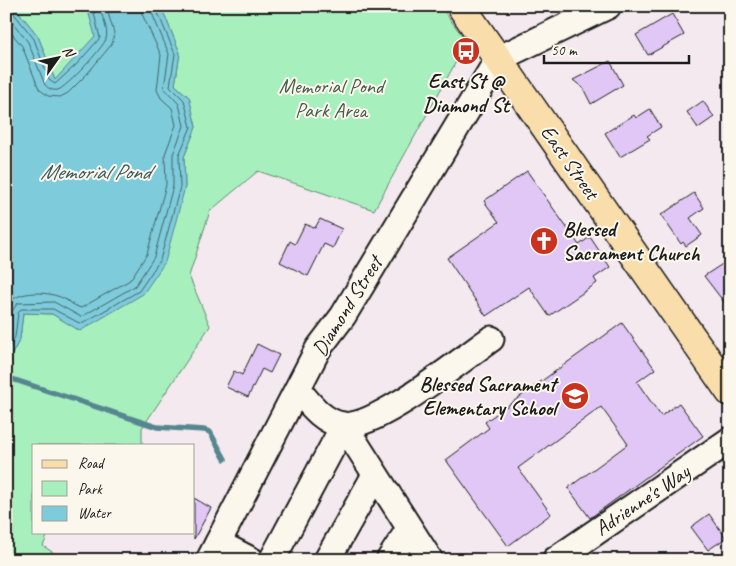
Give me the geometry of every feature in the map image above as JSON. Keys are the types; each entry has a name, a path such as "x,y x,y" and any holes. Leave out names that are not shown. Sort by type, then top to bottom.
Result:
{"main road":[{"name":"East Street","path":"461,6 730,392"}],"street":[{"path":"498,59 608,6"},
{"name":"Diamond Street","path":"214,552 318,349 342,316 498,59"},
{"path":"298,390 315,410 329,420 344,425 361,422 396,406 491,338"},
{"path":"344,425 430,560"},
{"path":"272,560 344,425"},
{"name":"Adrienne's Way","path":"555,560 730,440"},
{"path":"327,560 375,475"},
{"path":"389,560 409,529"},
{"path":"214,552 251,560"}],"green space":[{"path":"14,6 84,6 89,14 96,36 55,80 38,36"},
{"name":"Memorial Pond Park Area","path":"159,6 440,6 467,42 374,210 258,171 210,211 189,276 210,326 142,428 142,444 32,444 32,534 48,534 43,546 65,560 6,560 6,365 20,339 23,313 52,314 80,330 185,187 184,157 196,127 189,97 175,85 180,53"}],"water":[{"name":"Memorial Pond","path":"6,6 14,6 38,36 55,80 95,36 89,14 84,6 159,6 180,53 175,85 189,97 196,127 184,157 185,187 165,262 143,294 80,331 52,314 23,313 20,339 6,365"}],"building":[{"path":"672,14 684,35 648,55 636,35"},
{"path":"610,61 623,85 591,104 583,88 573,80"},
{"path":"703,101 714,117 698,128 687,112"},
{"path":"650,109 661,127 647,136 650,139 620,157 605,133 634,115 636,118"},
{"name":"Blessed Sacrament Church","path":"527,171 579,245 590,237 610,267 594,278 597,283 549,316 529,287 486,316 447,258 499,222 484,201"},
{"path":"694,193 704,208 690,218 702,235 686,246 683,242 681,244 661,215"},
{"path":"320,219 342,229 333,248 324,244 308,276 280,262 290,241 295,244 305,224 315,228"},
{"path":"730,259 730,310 704,276"},
{"path":"622,323 655,369 637,382 661,416 679,403 703,436 590,518 568,488 628,444 601,407 518,468 551,514 508,546 446,460 489,428 485,422"},
{"path":"257,344 279,355 270,373 262,369 248,397 226,387 234,371 242,375"},
{"path":"195,499 211,508 194,539 195,534"},
{"path":"709,514 726,538 708,550 691,527"}],"waterway":[{"path":"6,377 157,427 210,432 225,459"}],"place":[{"name":"East St @ Diamond St","path":"466,51"},
{"name":"Blessed Sacrament Church","path":"544,241"},
{"name":"Blessed Sacrament Elementary School","path":"575,396"}]}
